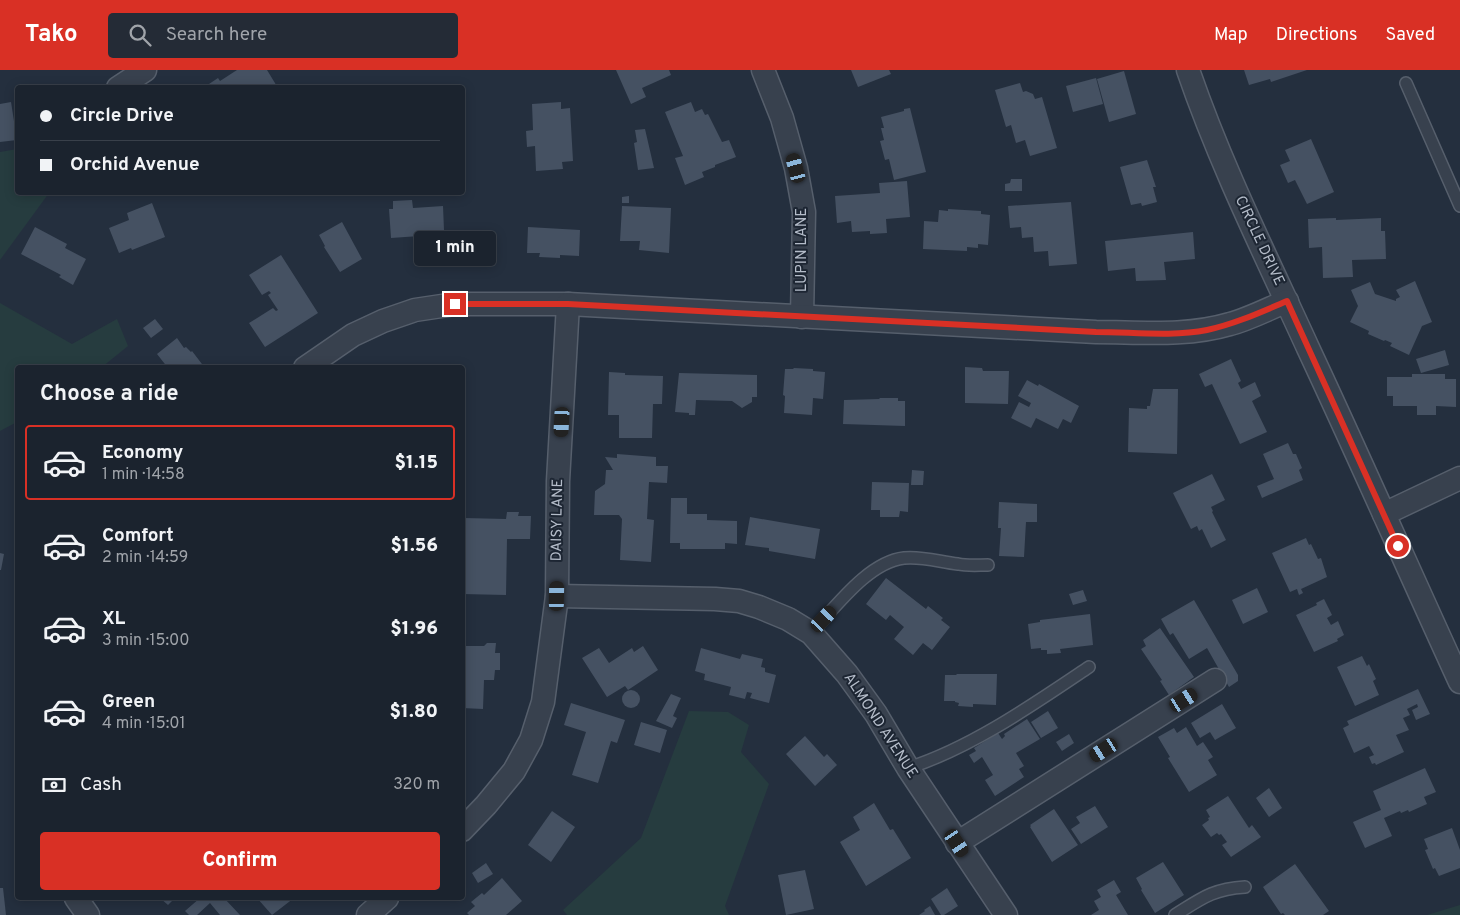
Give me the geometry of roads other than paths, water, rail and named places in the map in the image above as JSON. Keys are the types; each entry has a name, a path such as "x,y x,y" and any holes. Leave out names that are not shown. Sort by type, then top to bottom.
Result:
{"street":[{"path":"122,85 145,70"},
{"name":"LUPIN LANE","path":"763,70 782,118 796,168 804,212 802,317"},
{"name":"CIRCLE DRIVE","path":"1188,70 1201,107 1246,216 1287,301 1460,682"},
{"path":"309,365 353,335 383,321 415,310 455,304 568,304 1096,332 1177,333 1205,330 1231,324 1287,301"},
{"name":"DAISY LANE","path":"465,827 514,771 531,740 543,702 557,596 558,481 568,304"},
{"path":"1384,514 1460,478"},
{"name":"ALMOND AVENUE","path":"557,596 739,601 788,618 811,633 847,674 876,714 908,768 1006,915"},
{"path":"957,843 1215,680"},
{"path":"77,900 88,915"},
{"path":"368,915 385,900"}],"lane":[{"path":"1406,83 1460,206"},
{"path":"811,633 864,576 886,564 904,558 931,559 959,565 988,565"},
{"path":"908,768 933,760 992,729 1089,667"},
{"path":"1176,915 1214,892 1228,888 1245,887"}]}
